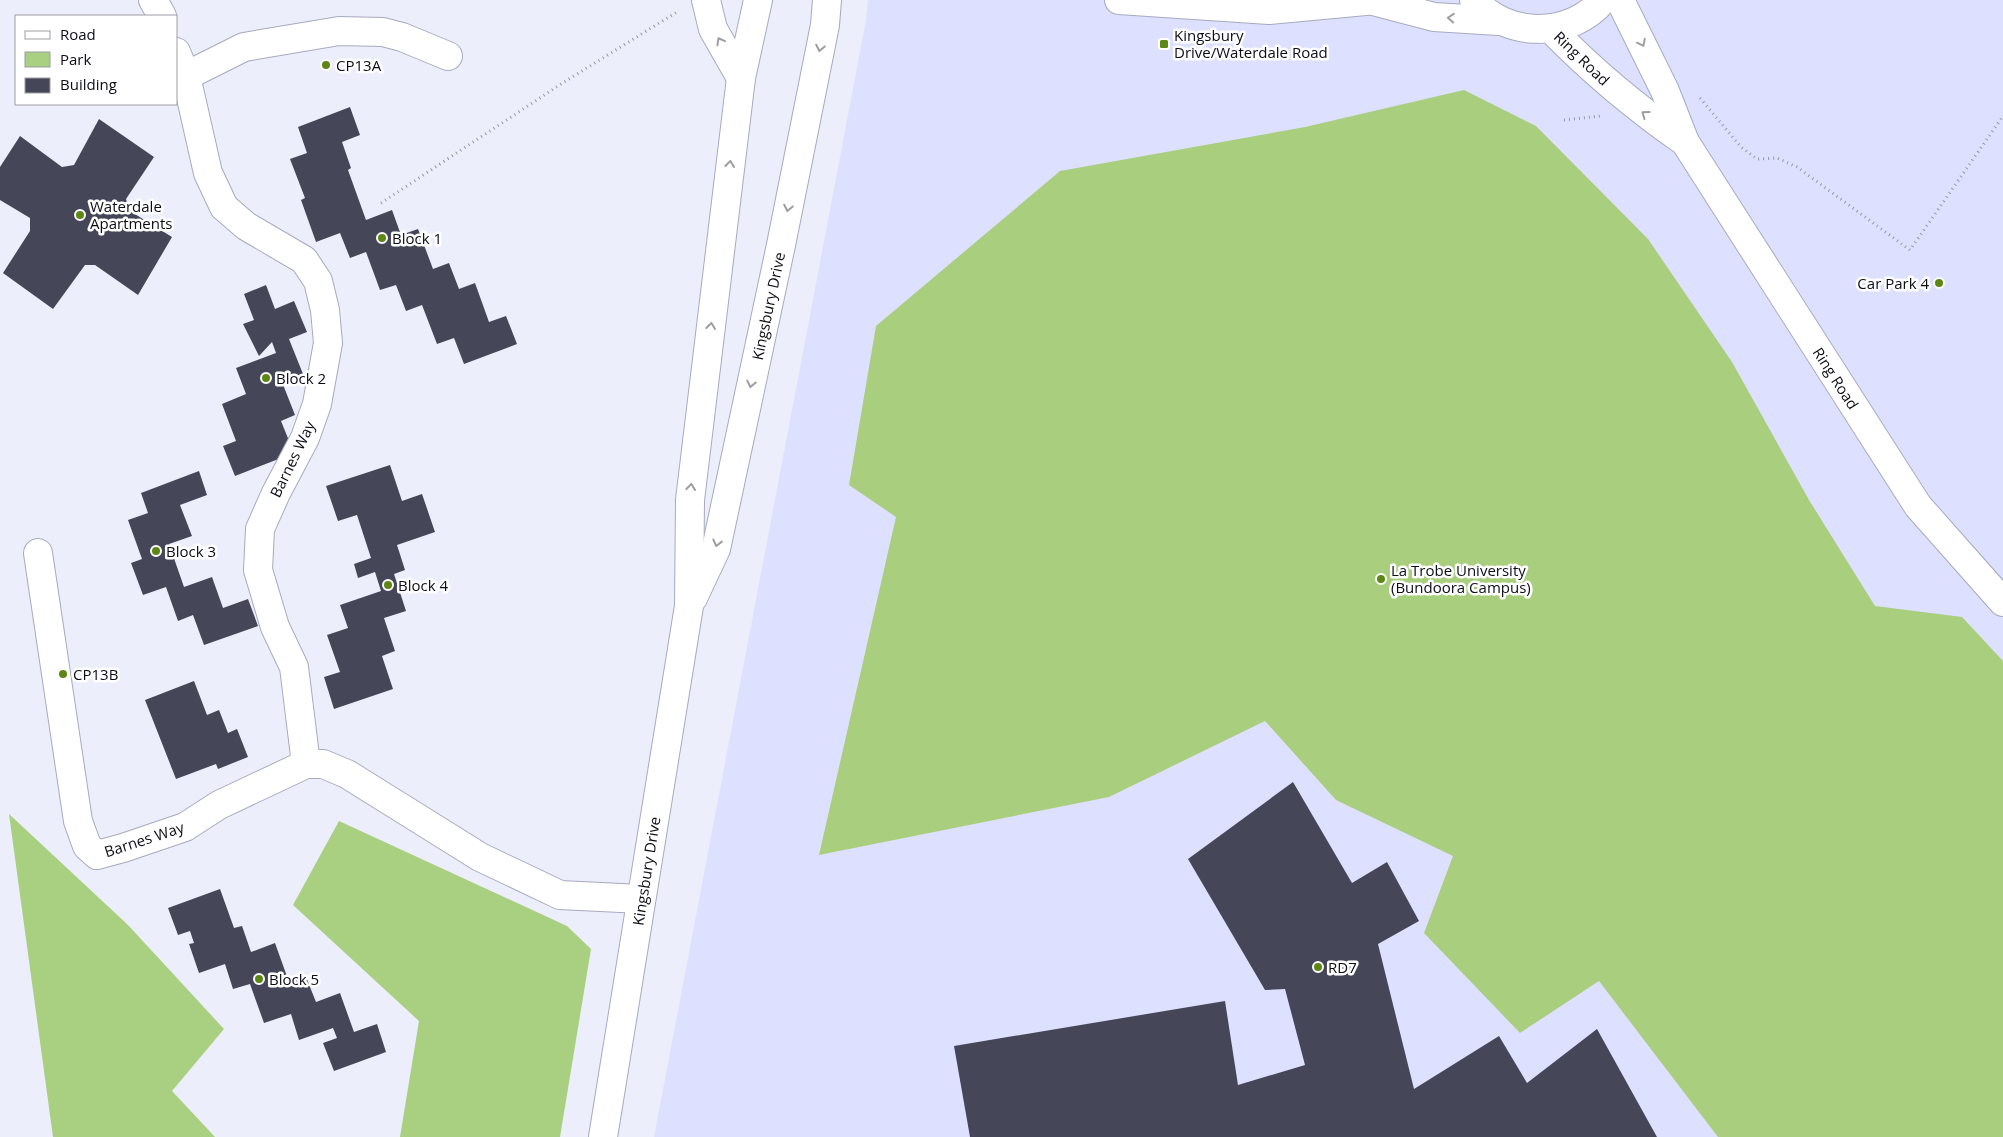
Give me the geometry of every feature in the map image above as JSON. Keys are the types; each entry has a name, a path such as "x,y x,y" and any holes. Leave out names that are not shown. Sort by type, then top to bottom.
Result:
{"main road":[{"path":"152,0 161,15"},
{"path":"706,0 713,29 741,78"},
{"name":"Kingsbury Drive","path":"603,1137 690,606 690,500 741,78 758,0"},
{"name":"Kingsbury Drive","path":"690,606 716,549 785,226 825,25 827,0"},
{"path":"1119,0 1269,10 1375,0 1434,17 1499,21 1525,29 1552,29 1576,21 1597,7 1602,0"},
{"path":"1474,0 1480,7 1499,21"},
{"name":"Ring Road","path":"1620,0 1665,91 1685,142 1918,506 2003,602"},
{"name":"Ring Road","path":"1552,29 1579,58 1637,108 1685,142"},
{"path":"181,64 244,47 339,32 383,32 402,36 448,56"},
{"name":"Barnes Way","path":"38,554 78,821 87,846 97,855 185,827 219,806 306,764 294,667 275,627 258,570 260,529 276,493 305,438 317,404 328,343 326,310 318,282 304,260 246,226 224,207 208,173 181,64"},
{"path":"306,764 323,764 347,774 480,857 560,895 641,899"}],"path":[{"path":"381,202 561,84 680,10"},
{"path":"1665,91 1679,85 1688,88 1704,101 1741,147 1757,159 1777,158 1797,167 1910,250 2003,116"},
{"path":"1564,120 1608,116 1637,108"}],"shaded area":[{"name":"La Trobe University (Bundoora Campus)","path":"868,0 2003,0 2003,1137 654,1137 866,20"}],"green space":[{"path":"1464,90 1536,126 1648,239 1732,362 1809,500 1875,606 1962,617 2003,661 2003,1137 1718,1137 1599,981 1520,1033 1424,933 1453,856 1336,800 1265,721 1109,797 819,855 896,517 849,485 876,326 1060,171 1305,127"},
{"path":"9,814 128,925 224,1029 172,1091 215,1137 53,1137"},
{"path":"339,821 567,926 591,949 560,1137 400,1137 419,1021 293,905"}],"building":[{"name":"Block 1","path":"350,107 360,135 342,142 351,168 348,170 366,220 392,210 401,235 418,229 433,269 449,263 459,289 475,283 489,322 506,316 517,344 464,364 454,338 437,344 422,305 406,311 396,285 380,290 366,252 350,258 340,233 316,242 301,200 305,198 290,159 307,153 298,127"},
{"name":"Waterdale Apartments","path":"99,119 154,157 126,199 130,211 172,237 138,295 95,265 85,265 53,309 3,273 30,231 30,218 0,200 0,167 20,136 62,167 74,165"},
{"name":"Block 2","path":"266,285 275,309 294,301 307,332 289,339 303,374 282,382 295,415 281,421 294,453 235,476 223,446 236,441 222,404 246,394 236,368 276,353 272,342 259,356 243,324 254,320 244,294"},
{"name":"Block 4","path":"390,465 402,501 422,494 435,532 397,545 405,570 394,574 406,611 384,618 395,651 382,656 393,689 334,709 324,677 340,672 327,635 348,628 340,605 381,591 375,572 358,578 354,564 371,558 357,515 338,521 326,486"},
{"name":"Block 3","path":"199,471 207,495 180,505 192,536 169,544 184,587 212,577 223,608 248,599 258,626 204,645 193,615 178,621 166,587 143,595 131,563 142,559 128,520 148,513 141,493"},
{"path":"194,681 207,715 219,710 228,733 237,729 248,757 218,769 216,764 176,779 145,700"},
{"name":"RD7","path":"1293,782 1352,883 1387,862 1419,921 1378,944 1414,1089 1499,1036 1527,1083 1597,1029 1657,1137 970,1137 954,1046 1225,1001 1238,1085 1305,1065 1285,989 1265,990 1188,859"},
{"name":"Block 5","path":"220,889 234,928 242,926 251,952 275,943 289,982 306,977 316,1002 340,993 354,1032 377,1024 386,1052 334,1071 323,1043 337,1038 333,1028 299,1040 291,1014 264,1023 250,984 233,989 225,964 199,973 189,944 194,943 190,931 178,935 168,908"}],"place":[{"name":"Kingsbury Drive/Waterdale Road","path":"1164,44"},
{"name":"CP13A","path":"326,65"},
{"name":"Waterdale Apartments","path":"80,215"},
{"name":"Block 1","path":"382,238"},
{"name":"Car Park 4","path":"1939,283"},
{"name":"Block 2","path":"266,378"},
{"name":"Block 3","path":"156,551"},
{"name":"La Trobe University (Bundoora Campus)","path":"1381,579"},
{"name":"Block 4","path":"388,585"},
{"name":"CP13B","path":"63,674"},
{"name":"RD7","path":"1318,967"},
{"name":"Block 5","path":"259,979"}]}
